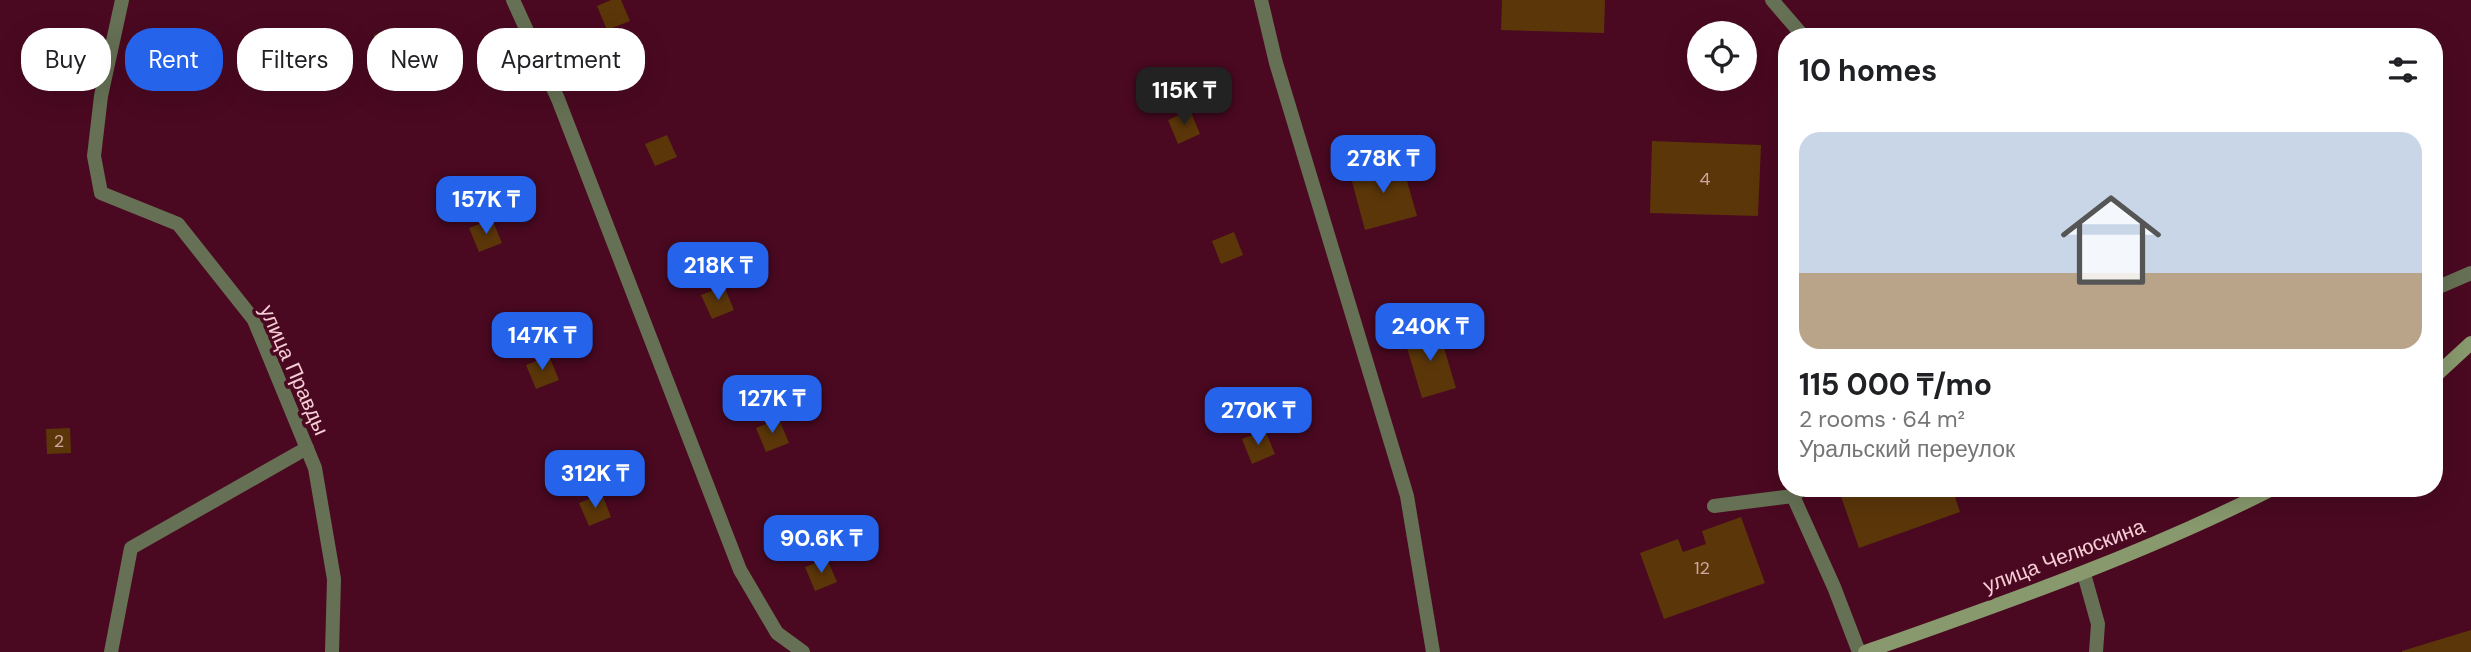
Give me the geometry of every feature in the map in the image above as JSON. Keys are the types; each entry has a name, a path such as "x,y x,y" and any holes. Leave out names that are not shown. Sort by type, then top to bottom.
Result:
{"main road":[{"path":"2443,369 2471,343"},
{"name":"улица Челюскина","path":"1865,652 2084,574 2207,523 2257,497"}],"street":[{"name":"улица Правды","path":"122,0 102,96 94,156 101,193 178,224 254,320 315,468 334,579 332,652"},
{"path":"513,0 558,99 740,570 777,633 803,652"},
{"path":"1261,0 1276,63 1407,496 1433,652"},
{"path":"1772,0 1796,28"},
{"path":"2443,285 2471,274"},
{"path":"111,652 131,548 307,448"},
{"path":"1714,506 1778,495"},
{"path":"1800,497 1859,652"},
{"path":"2084,574 2098,624 2096,652"}],"building":[{"path":"611,0 621,0 630,21 606,28 597,6"},
{"path":"1502,0 1605,0 1604,33 1501,30"},
{"path":"1190,110 1200,134 1178,144 1168,120"},
{"path":"667,135 677,157 655,166 645,144"},
{"path":"1652,141 1761,145 1758,216 1650,213"},
{"path":"1401,160 1417,216 1365,230 1350,174"},
{"path":"492,219 502,243 479,252 469,228"},
{"path":"1234,232 1243,255 1221,264 1212,241"},
{"path":"724,286 734,310 712,319 701,295"},
{"path":"1438,328 1456,388 1422,398 1404,338"},
{"path":"549,356 559,380 536,389 526,365"},
{"path":"779,419 789,443 766,452 756,428"},
{"path":"70,428 71,453 47,454 46,429"},
{"path":"1265,430 1275,454 1252,464 1242,439"},
{"path":"602,494 611,517 589,526 579,503"},
{"path":"1841,497 1955,497 1960,512 1859,548"},
{"path":"1741,517 1765,583 1664,619 1640,553 1678,539 1683,552 1706,544 1702,531"},
{"path":"827,559 837,582 815,591 805,567"},
{"path":"2471,630 2471,652 2402,652 2402,651"}]}
